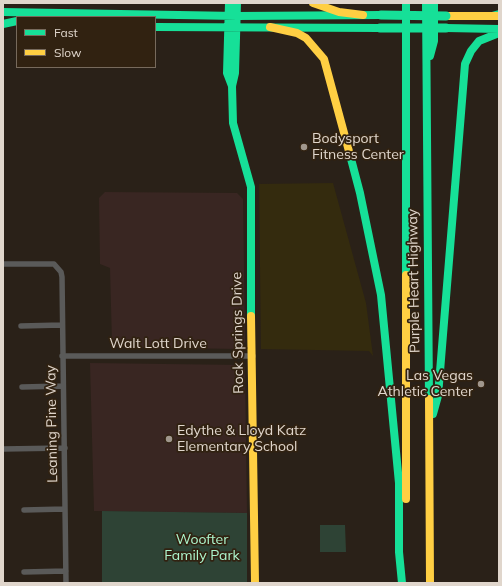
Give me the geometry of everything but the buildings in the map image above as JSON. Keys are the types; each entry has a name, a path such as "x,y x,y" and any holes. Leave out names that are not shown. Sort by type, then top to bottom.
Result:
{"main road":[{"name":"Rock Springs Drive","path":"229,3 233,16"},
{"name":"Rock Springs Drive","path":"237,3 231,27 235,73 232,86 233,129 251,182 251,327 253,356 255,583"},
{"path":"313,3 339,12 363,15"},
{"name":"Purple Heart Highway","path":"406,3 406,583"},
{"name":"Purple Heart Highway","path":"426,3 430,583"},
{"path":"426,70 434,41 434,3"},
{"path":"3,12 48,15 125,16 496,15"},
{"path":"156,19 172,15"},
{"path":"3,25 16,21"},
{"path":"3,25 16,26"},
{"path":"156,27 499,29"},
{"path":"270,27 296,33 306,38 318,50 324,59 360,193 381,294 387,345 399,483 402,583"},
{"path":"430,424 438,396 465,64 471,51 479,42 499,33"}],"street":[{"name":"Leaning Pine Way","path":"3,264 49,263 57,266 62,277 66,583"},
{"path":"21,326 62,325"},
{"name":"Walt Lott Drive","path":"62,356 253,356"},
{"path":"22,388 63,386"},
{"path":"3,449 65,448"},
{"path":"24,510 65,509"},
{"path":"24,572 66,571"}],"shaded area":[{"path":"105,192 237,193 243,199 245,342 238,349 117,347 112,344 110,268 100,264 99,198"},
{"name":"Edythe & Lloyd Katz Elementary School","path":"90,363 242,365 245,367 247,513 94,511"}],"green space":[{"name":"Woofter Family Park","path":"102,511 247,513 247,583 102,583"},
{"path":"320,525 345,525 346,552 320,552"}],"sand":[{"path":"333,183 366,303 373,356 369,351 261,349 259,184"}],"traffic: fast":[{"path":"229,3 227,73 232,86"},
{"path":"237,3 235,73 232,86 233,123 251,187 251,316"},
{"path":"406,3 406,275"},
{"path":"426,3 429,399"},
{"path":"430,56 434,41 434,3"},
{"path":"3,12 237,16 381,15"},
{"path":"492,16 499,14"},
{"path":"381,15 446,16"},
{"path":"3,24 16,21"},
{"path":"156,27 380,28"},
{"path":"380,28 446,28"},
{"path":"446,28 499,29"},
{"path":"433,414 438,396 465,64 471,51 479,41 499,33"},
{"path":"350,155 360,193 381,295 399,483 399,552 402,583"}],"traffic: slow":[{"path":"313,3 339,12 363,15"},
{"path":"446,16 499,16"},
{"path":"270,27 297,33 306,38 324,59 350,155"},
{"path":"406,275 406,499"},
{"path":"251,316 255,583"},
{"path":"429,399 430,583"}],"place":[{"name":"Bodysport Fitness Center","path":"304,147"},
{"name":"Las Vegas Athletic Center","path":"481,384"},
{"name":"Edythe & Lloyd Katz Elementary School","path":"169,439"}]}
